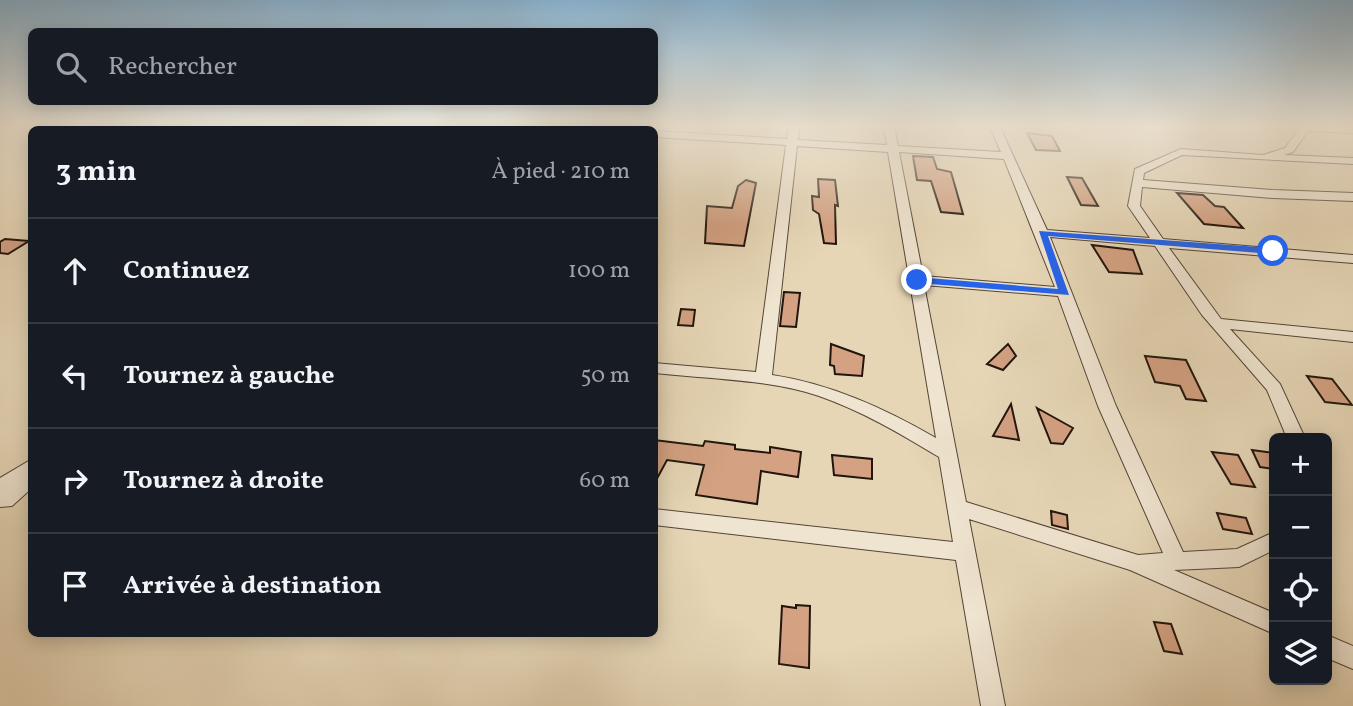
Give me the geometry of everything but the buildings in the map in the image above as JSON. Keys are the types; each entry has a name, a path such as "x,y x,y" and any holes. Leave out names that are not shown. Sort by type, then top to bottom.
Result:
{"street":[{"path":"763,378 791,160"},
{"path":"894,160 993,706"},
{"path":"1010,160 1042,233 1107,406 1177,561"},
{"path":"1163,160 1139,171 1134,206 1217,323 1274,388 1294,433"},
{"path":"1322,160 1353,161"},
{"path":"1137,183 1273,194 1353,197"},
{"path":"1042,233 1347,259 1353,271"},
{"path":"917,280 1065,292"},
{"path":"1217,323 1353,337"},
{"path":"658,368 763,378 824,392 887,418 948,454"},
{"path":"3,493 6,486 28,470"},
{"path":"3,493 28,479"},
{"path":"958,507 1135,563 1269,622"},
{"path":"658,517 966,552"},
{"path":"1135,563 1239,558 1269,543"},
{"path":"1332,648 1353,658"}],"route":[{"path":"917,280 1065,292 1042,233 1273,251"}]}
